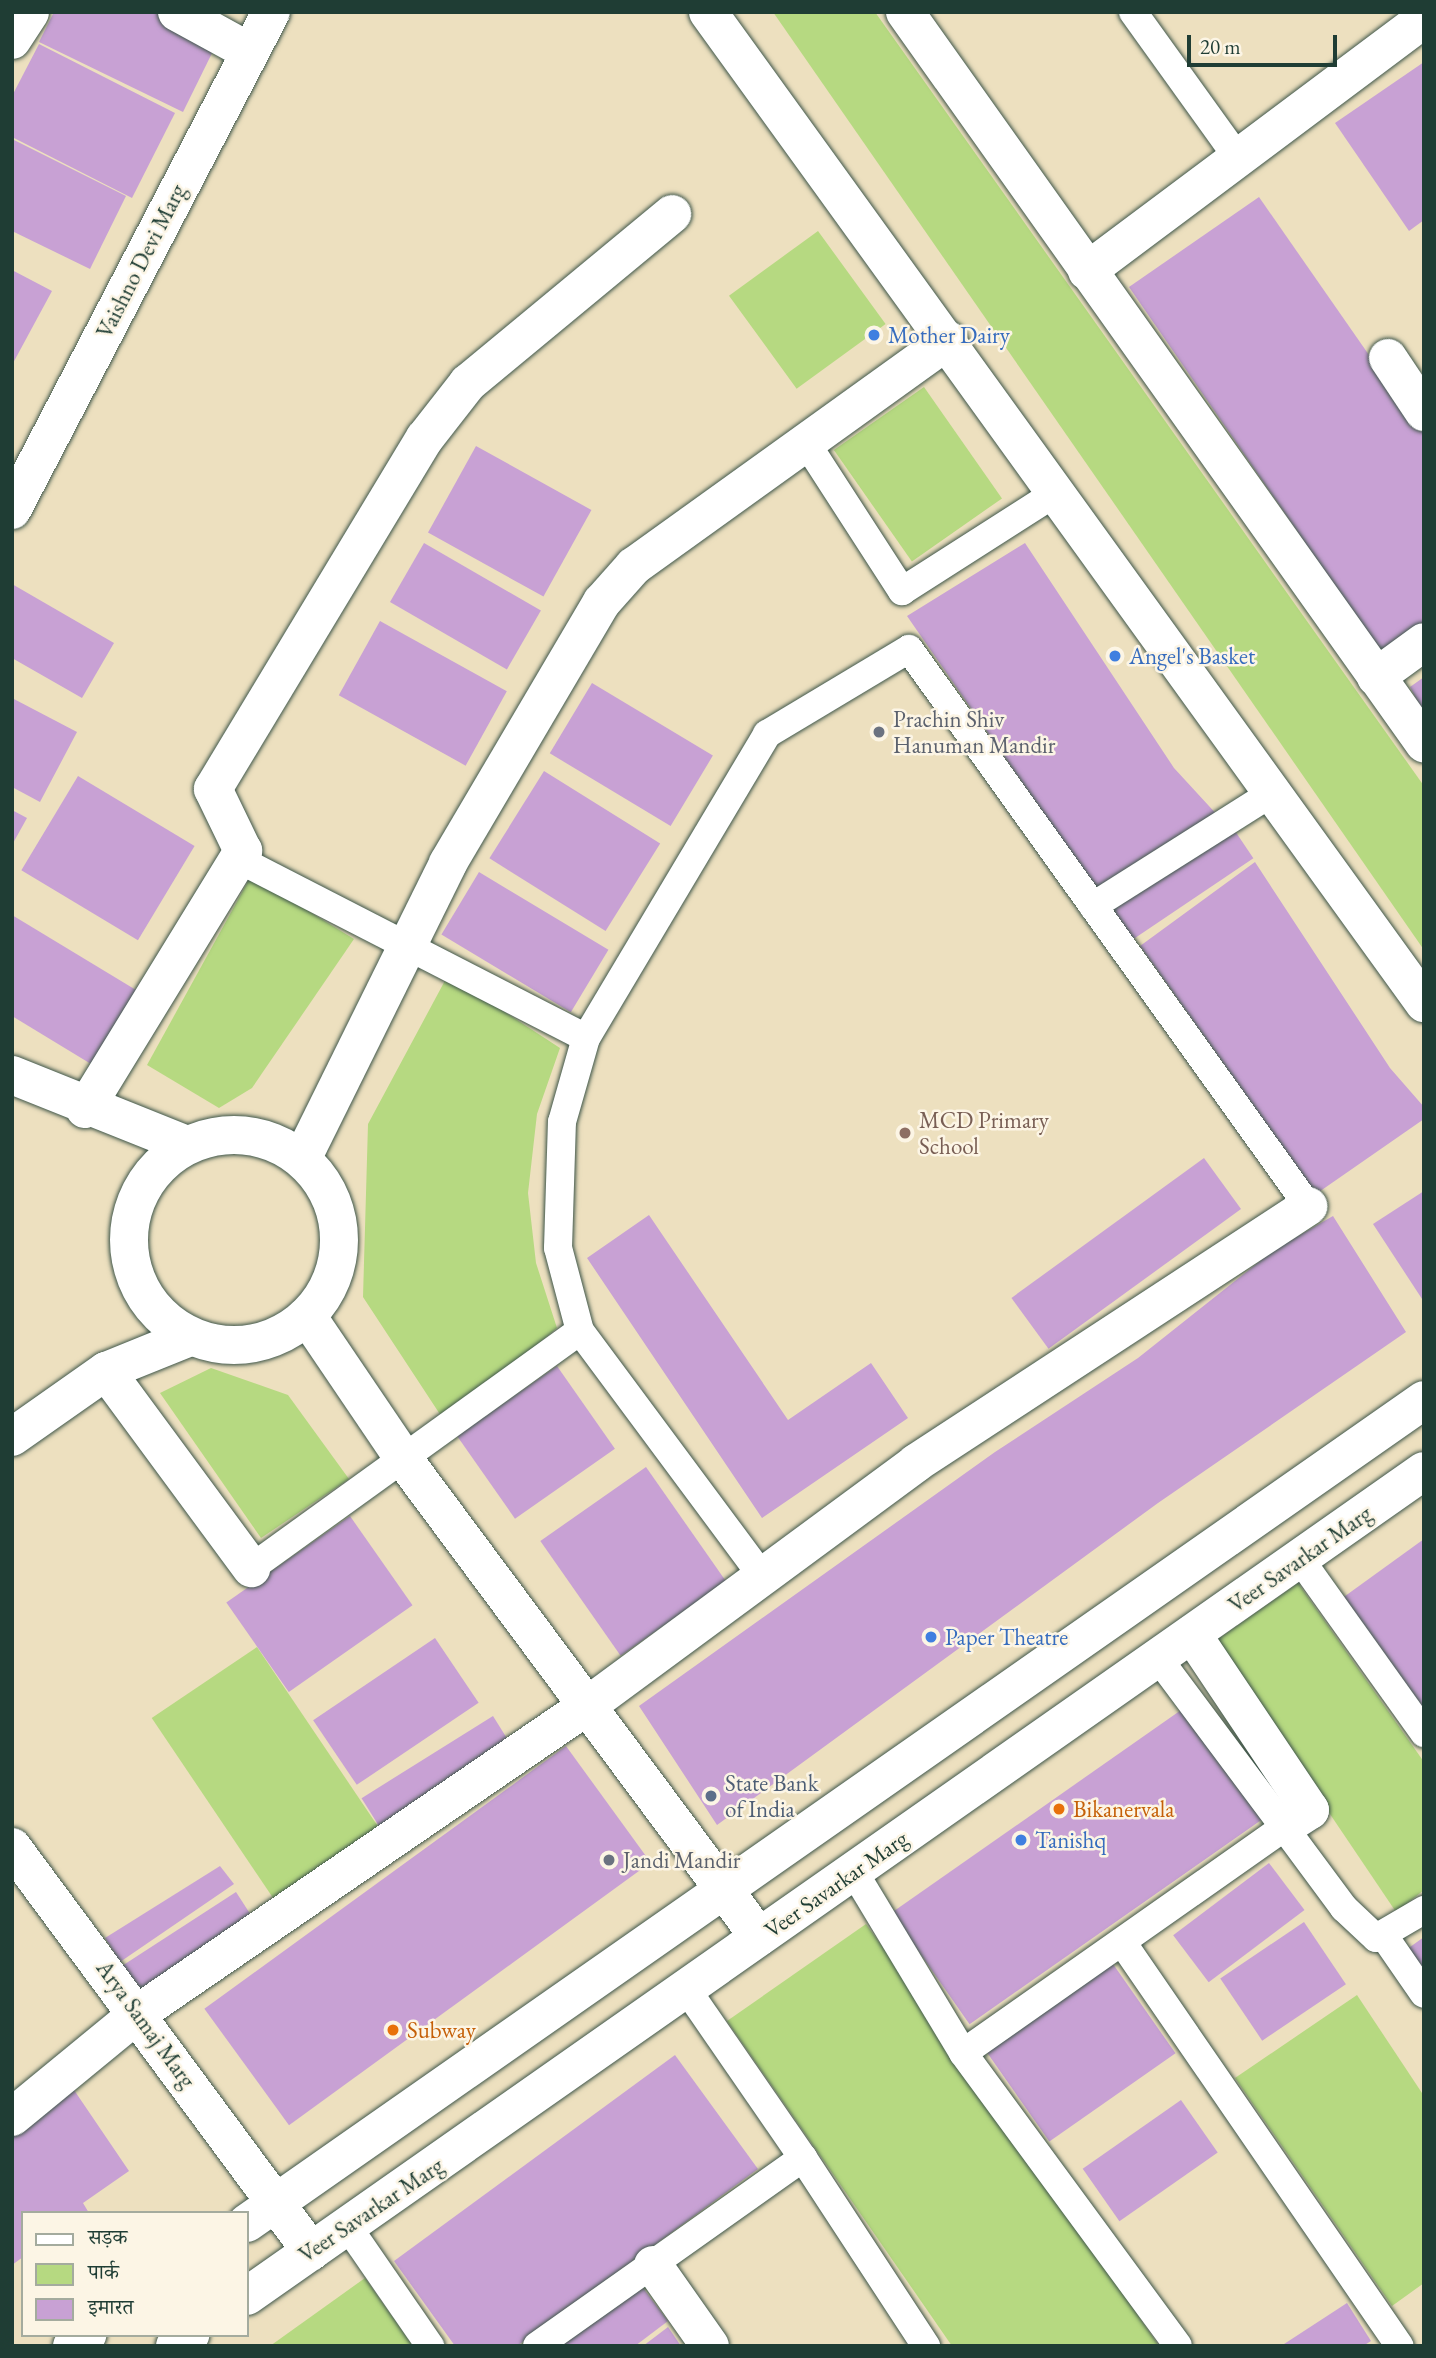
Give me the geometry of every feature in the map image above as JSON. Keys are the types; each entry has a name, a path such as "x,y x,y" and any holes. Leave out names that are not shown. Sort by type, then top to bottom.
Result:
{"street":[{"path":"12,40 30,12"},
{"path":"177,12 250,52"},
{"name":"Vaishno Devi Marg","path":"12,510 271,12"},
{"path":"708,12 948,340 1055,493 1424,1003"},
{"path":"905,12 1424,743"},
{"path":"1087,271 1424,19"},
{"path":"85,1109 243,851 213,789 425,438 468,383 672,214"},
{"path":"302,1159 405,946 602,602 634,566 948,340"},
{"path":"1388,358 1424,412"},
{"path":"1376,677 1424,642"},
{"path":"12,1075 85,1109 187,1145"},
{"path":"246,1135 302,1159 326,1188 339,1247 330,1282 307,1316 254,1346 190,1336 153,1309 135,1278 128,1241 137,1197 158,1167 187,1145 246,1135"},
{"path":"12,2117 140,2012 587,1706 916,1463 1308,1206"},
{"path":"307,1316 405,1461 759,1937"},
{"path":"12,1437 106,1371 190,1336"},
{"path":"106,1371 251,1567"},
{"path":"261,2214 1424,1400"},
{"name":"Veer Savarkar Marg","path":"248,2295 1424,1471"},
{"path":"1192,1634 1310,1810 1284,1827"},
{"name":"Arya Samaj Marg","path":"12,1847 140,2012 261,2214 311,2251"},
{"path":"653,2265 710,2346"}],"lane":[{"path":"1133,12 1238,158"},
{"path":"805,441 902,591 1055,493"},
{"path":"762,1576 580,1331 558,1248 562,1122 586,1038 767,734 909,649 1308,1206"},
{"path":"1093,906 1272,793"},
{"path":"238,859 586,1038"},
{"path":"251,1567 405,1461 580,1331"},
{"path":"1300,1559 1423,1729"},
{"path":"1158,1658 1344,1908 1376,1938 1384,1936 1424,1910"},
{"path":"963,2053 1284,1827"},
{"path":"854,1872 963,2053 1178,2346"},
{"path":"1384,1936 1424,1994"},
{"path":"1122,1942 1400,2346"},
{"path":"687,1990 803,2158 926,2346"},
{"path":"537,2346 803,2158"},
{"path":"348,2227 430,2346"}],"green space":[{"path":"773,12 875,12 1424,786 1424,950"},
{"path":"818,231 886,324 797,389 729,296"},
{"path":"924,387 1002,498 912,561 834,450"},
{"path":"251,876 354,939 252,1088 219,1108 147,1065"},
{"path":"448,975 560,1048 537,1114 528,1193 536,1263 557,1328 445,1422 363,1297 368,1124"},
{"path":"211,1368 288,1395 349,1479 261,1538 160,1393"},
{"path":"1298,1583 1424,1762 1424,1890 1396,1912 1214,1642"},
{"path":"257,1647 384,1835 279,1906 152,1718"},
{"path":"866,1924 1159,2346 952,2346 727,2021"},
{"path":"1357,1995 1424,2096 1424,2283 1392,2306 1235,2078"},
{"path":"365,2278 413,2346 270,2346"}],"building":[{"path":"54,12 158,12 218,41 183,112 39,42"},
{"path":"39,44 175,113 132,198 12,137 12,96"},
{"path":"1424,62 1424,220 1409,231 1335,123"},
{"path":"12,139 126,196 90,269 12,231"},
{"path":"1259,197 1424,434 1424,623 1381,653 1129,287"},
{"path":"12,270 52,291 12,365"},
{"path":"476,446 591,510 543,597 428,533"},
{"path":"424,543 541,610 507,669 390,602"},
{"path":"1025,543 1174,768 1220,818 1100,895 907,616"},
{"path":"12,584 114,643 82,698 12,658"},
{"path":"380,621 507,691 466,766 339,695"},
{"path":"1424,677 1424,714 1410,687"},
{"path":"592,683 713,756 671,826 550,753"},
{"path":"12,698 77,732 40,802 12,787"},
{"path":"544,771 660,844 606,931 489,858"},
{"path":"78,776 195,846 138,940 21,870"},
{"path":"12,810 27,818 12,845"},
{"path":"1231,825 1253,858 1133,939 1111,906"},
{"path":"1255,862 1390,1068 1424,1107 1424,1119 1316,1194 1140,946"},
{"path":"479,872 608,950 571,1012 441,935"},
{"path":"12,915 136,990 91,1064 12,1016"},
{"path":"1204,1158 1241,1209 1048,1349 1011,1298"},
{"path":"1424,1191 1424,1302 1373,1224"},
{"path":"649,1215 788,1420 871,1363 908,1418 762,1518 587,1258"},
{"path":"1333,1216 1406,1332 1158,1503 717,1825 639,1706 995,1452 1138,1358 1274,1250"},
{"path":"557,1366 615,1449 515,1519 457,1436"},
{"path":"646,1467 726,1582 621,1656 540,1541"},
{"path":"350,1516 413,1605 289,1692 226,1603"},
{"path":"1424,1539 1424,1715 1341,1599"},
{"path":"435,1638 479,1703 357,1785 313,1720"},
{"path":"1184,1708 1262,1819 970,2024 892,1913"},
{"path":"493,1716 514,1750 383,1832 362,1798"},
{"path":"566,1746 651,1862 289,2125 204,2009"},
{"path":"1269,1863 1305,1910 1209,1982 1173,1935"},
{"path":"220,1866 234,1884 120,1962 105,1938"},
{"path":"236,1892 254,1920 139,1994 121,1967"},
{"path":"1304,1922 1346,1984 1262,2041 1220,1978"},
{"path":"1424,1937 1424,1981 1403,1952"},
{"path":"1113,1964 1176,2053 1049,2142 987,2052"},
{"path":"675,2055 758,2169 517,2346 455,2346 394,2261"},
{"path":"72,2087 129,2171 83,2203 88,2211 21,2211 21,2258 12,2265 12,2129"},
{"path":"1181,2100 1218,2152 1119,2221 1083,2169"},
{"path":"637,2280 668,2321 635,2346 548,2346"},
{"path":"1347,2303 1371,2341 1363,2346 1281,2346"},
{"path":"668,2327 681,2346 643,2346"}],"place":[{"name":"Mother Dairy","path":"874,335"},
{"name":"Angel's Basket","path":"1115,656"},
{"name":"Prachin Shiv Hanuman Mandir","path":"879,732"},
{"name":"MCD Primary School","path":"905,1133"},
{"name":"Paper Theatre","path":"931,1637"},
{"name":"State Bank of India","path":"711,1796"},
{"name":"Bikanervala","path":"1059,1809"},
{"name":"Tanishq","path":"1021,1840"},
{"name":"Jandi Mandir","path":"609,1860"},
{"name":"Subway","path":"393,2030"}]}
